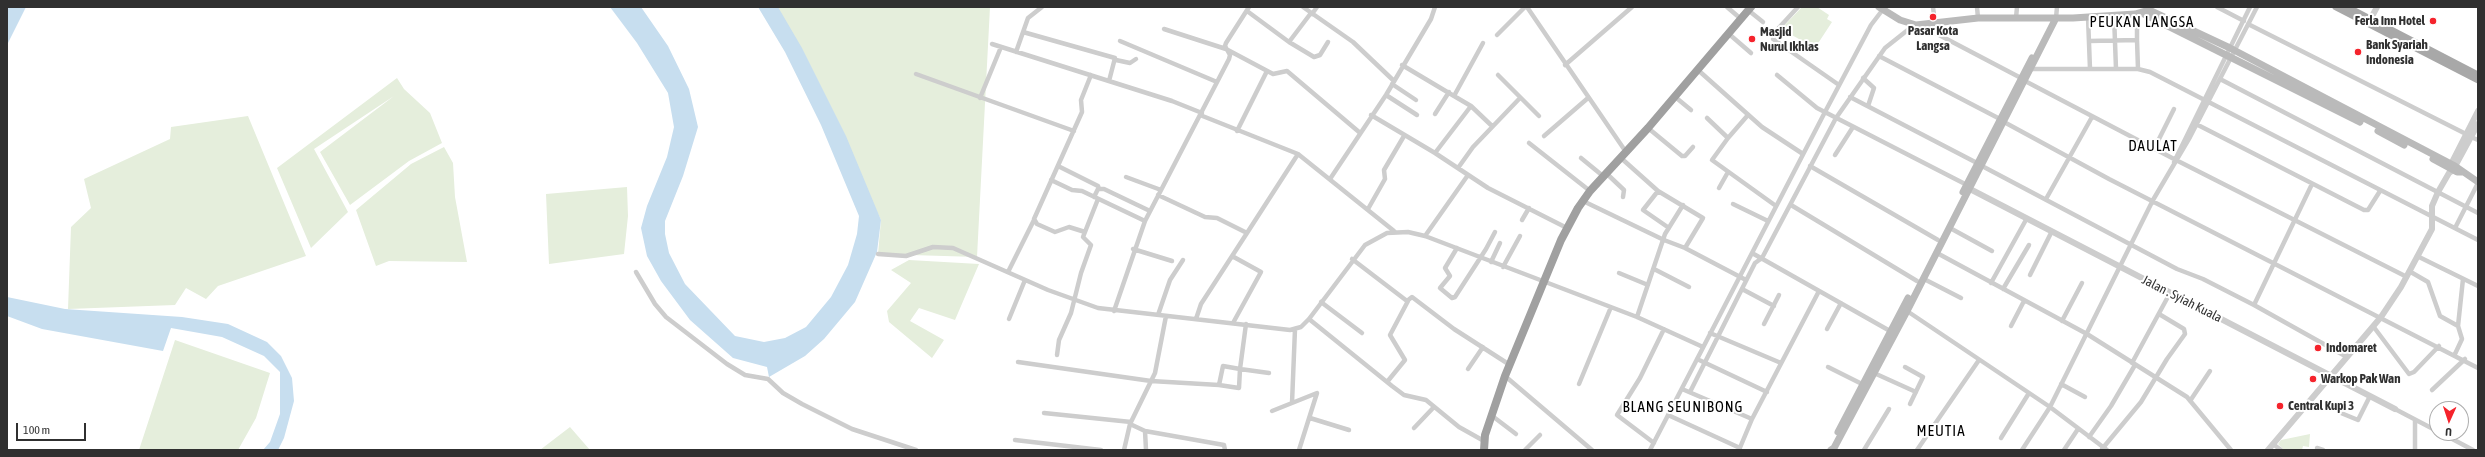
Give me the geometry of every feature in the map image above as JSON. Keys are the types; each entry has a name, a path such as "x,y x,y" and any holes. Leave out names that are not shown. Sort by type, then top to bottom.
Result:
{"highway":[{"path":"1484,450 1484,441 1491,414 1505,376 1567,228 1583,201 1590,191 1648,128 1750,9"}],"main road":[{"path":"2336,7 2478,75"},
{"path":"2347,7 2370,22 2478,80"},
{"path":"1882,8 1917,25 1978,18 2016,18 2055,14 2088,17 2137,13 2149,10 2462,172 2478,183"},
{"path":"2023,80 2031,69 2055,14"},
{"path":"1832,449 1874,373 1886,345 1890,331 1920,280 1930,261 1938,240 1952,219 2055,14"},
{"path":"1930,261 1937,253 1950,228 1952,219"},
{"path":"1832,449 1862,384 1907,311 1920,280"}],"street":[{"path":"1016,52 1028,18 1042,7"},
{"path":"1303,7 1353,42 1393,82 1416,100"},
{"path":"1289,42 1317,7"},
{"path":"1330,179 1359,132 1386,95 1402,65 1431,19 1435,7"},
{"path":"1497,35 1526,7 1588,98 1624,155 1658,190 1703,219 1685,248"},
{"path":"1565,66 1630,7"},
{"path":"1727,7 1741,19"},
{"path":"1797,7 1775,32 1773,39 1839,85"},
{"path":"1933,7 1935,23"},
{"path":"1977,7 1978,18"},
{"path":"2016,18 2017,7"},
{"path":"2217,7 2478,140"},
{"path":"2246,22 2250,7"},
{"path":"2175,161 2246,22 2257,7"},
{"path":"2370,22 2377,7"},
{"path":"1650,450 1839,85 1871,25 1882,8"},
{"path":"1114,311 1133,250 1145,221 1230,55 1226,49 1228,40 1248,9 1289,42 1316,57 1328,42"},
{"path":"1750,9 1763,22"},
{"path":"2137,13 2138,69"},
{"path":"2114,15 2116,69"},
{"path":"2088,17 2090,69"},
{"path":"1690,392 1754,263 1762,258 1836,118 1879,56 1895,38 1917,25 2175,161 2296,221 2408,274 2427,281 2440,316 2458,326"},
{"path":"1164,30 1226,49 1276,75 1287,71 1359,132"},
{"path":"1023,32 1069,44 1128,63 1136,59"},
{"path":"1729,34 1751,53"},
{"path":"2089,41 2137,40"},
{"path":"1120,41 1217,82"},
{"path":"1454,96 1483,43"},
{"path":"992,44 1091,75 1201,114 1237,131 1298,154 1394,231 1425,236 1457,248 1543,283 1636,317 1703,347"},
{"path":"980,98 1001,47"},
{"path":"2022,450 2050,408 2153,200 2196,124 2206,100 2220,79 2231,52"},
{"path":"1879,56 2274,264 2455,354 2478,368"},
{"path":"1109,82 1116,60"},
{"path":"1402,65 1471,106 1492,126"},
{"path":"2031,69 2138,69 2156,74 2432,218 2478,240"},
{"path":"1698,70 1748,115 1803,154"},
{"path":"1237,131 1267,71"},
{"path":"916,74 1074,131"},
{"path":"1008,272 1034,220 1074,131 1082,110 1080,100 1091,75"},
{"path":"1498,75 1539,116"},
{"path":"1777,75 1802,97 1825,112 1968,187"},
{"path":"1863,78 1874,88 1868,106"},
{"path":"2220,79 2478,213"},
{"path":"1435,114 1449,92"},
{"path":"1386,95 1417,115"},
{"path":"1674,96 1691,110"},
{"path":"1850,97 1980,164 2176,269 2203,279 2254,305 2347,357"},
{"path":"1458,168 1473,147 1520,98"},
{"path":"1544,136 1588,98"},
{"path":"1435,153 1471,106"},
{"path":"2154,149 2174,109"},
{"path":"2268,450 2381,317 2408,274 2432,229 2432,206 2438,192 2468,136 2478,111"},
{"path":"1748,115 1712,158 1728,172 1776,206"},
{"path":"1371,116 1435,153 1468,175 1567,228"},
{"path":"2046,199 2092,117"},
{"path":"1707,118 1728,138"},
{"path":"2196,124 2364,210 2368,210 2380,191"},
{"path":"2468,136 2478,124"},
{"path":"1835,155 1853,127"},
{"path":"1648,128 1682,156 1685,156 1693,147"},
{"path":"1368,209 1385,179 1384,170 1404,136"},
{"path":"1529,143 1590,191"},
{"path":"1196,319 1201,304 1298,154"},
{"path":"1581,158 1624,190 1623,197"},
{"path":"1058,166 1098,186 1099,189 1150,211"},
{"path":"1810,166 1938,240"},
{"path":"1719,188 1728,172"},
{"path":"1425,236 1468,175"},
{"path":"1126,177 1205,217 1218,218 1247,233"},
{"path":"1051,180 1096,198 1145,221"},
{"path":"2455,228 2478,183"},
{"path":"2254,305 2296,221 2312,184"},
{"name":"Jalan . Syiah Kuala","path":"1968,187 2395,409"},
{"path":"1057,356 1059,340 1071,313 1091,245 1090,242 1083,238 1099,189"},
{"path":"1658,190 1643,210 1669,228"},
{"path":"1583,201 1664,240 1685,248 1746,280"},
{"path":"1733,204 1768,221"},
{"path":"1636,317 1669,228 1683,205"},
{"path":"1791,205 1920,280 1962,298"},
{"path":"1522,220 1529,208"},
{"path":"1991,283 2028,218"},
{"path":"1034,220 1055,232 1069,227 1085,232"},
{"path":"1950,228 1992,251"},
{"path":"878,254 906,256 943,246 960,250 1025,280 1074,300 1114,311 1295,329 1309,319 1352,259 1370,241 1394,231"},
{"path":"2030,275 2052,231"},
{"path":"1457,248 1445,268 1450,276 1440,288 1452,298 1495,232"},
{"path":"1503,267 1520,236"},
{"path":"1491,262 1500,243"},
{"path":"2003,289 2029,244"},
{"path":"1133,250 1172,261"},
{"path":"1752,252 1890,331"},
{"path":"1937,253 2087,334 2157,378 2190,402 2231,450"},
{"path":"1232,256 1261,272 1233,323"},
{"path":"2417,256 2478,286"},
{"path":"1352,259 1408,301"},
{"path":"1158,315 1170,280 1183,260"},
{"path":"1654,269 1689,286"},
{"path":"636,272 666,317 726,364 745,375 768,379 783,393 852,429 916,450"},
{"path":"1619,274 1648,285"},
{"path":"2455,354 2462,339 2458,326 2464,279"},
{"path":"1009,319 1025,280"},
{"path":"2062,321 2082,283"},
{"path":"1742,289 1774,306"},
{"path":"1668,415 1740,449 1752,419 1819,291"},
{"path":"2089,437 2111,406 2170,292"},
{"path":"1764,324 1779,295"},
{"path":"1387,382 1405,360 1390,335 1408,301 1412,297 1510,365"},
{"path":"2011,326 2024,301"},
{"path":"1321,302 1362,333"},
{"path":"1827,329 1841,303"},
{"path":"1579,384 1597,344 1611,307"},
{"path":"1907,311 2029,393 2104,449 2157,378 2167,359 2186,332 2184,328 2159,314"},
{"path":"1124,450 1131,423 1152,380 1166,316"},
{"path":"1309,319 1404,395 1423,398 1459,427 1484,441"},
{"path":"1018,362 1152,380 1219,385 1238,388 1246,324"},
{"path":"2373,326 2409,374 2414,372 2439,346"},
{"path":"1292,403 1295,329"},
{"path":"1654,443 1617,416 1640,378 1664,329"},
{"path":"1710,333 1782,363"},
{"path":"1468,369 1483,347"},
{"path":"1697,359 1767,392"},
{"path":"1917,450 1980,360"},
{"path":"2432,390 2465,360"},
{"path":"1219,385 1222,366 1269,373"},
{"path":"1828,367 1862,384"},
{"path":"1905,367 1923,377 1910,404"},
{"path":"2190,402 2210,371"},
{"path":"1874,373 1916,392"},
{"path":"1505,376 1592,450"},
{"path":"2062,384 2085,397"},
{"path":"1682,389 1752,419"},
{"path":"1272,411 1317,393 1299,450"},
{"path":"2001,438 2029,393"},
{"path":"2341,413 2358,420 2370,396"},
{"path":"1414,428 1434,407"},
{"path":"1864,450 1889,409"},
{"path":"2395,409 2429,427"},
{"path":"1044,413 1131,423 1144,431 1219,444 1225,446 1225,450"},
{"path":"1491,414 1516,434"},
{"path":"1310,418 1349,430"},
{"path":"2414,450 2415,420"},
{"path":"2064,450 2078,429"},
{"path":"1144,431 1146,450"},
{"path":"1525,450 1540,435"},
{"path":"1015,440 1101,450"},
{"path":"2456,441 2473,450"},
{"path":"2273,444 2281,450"},
{"path":"2317,448 2323,450"}],"green space":[{"path":"777,7 990,7 977,257 878,254 881,220"},
{"path":"1802,7 1817,7 1829,15 1827,19 1832,22 1815,48 1781,29"},
{"path":"397,78 404,89 430,113 442,143 409,161 350,205 320,152 394,96 314,149 348,212 311,248 277,168"},
{"path":"248,116 306,256 218,286 206,299 186,288 175,305 68,309 71,227 91,208 84,179 170,139 171,127"},
{"path":"444,147 453,163 455,197 467,262 389,261 376,266 356,210 411,164"},
{"path":"627,187 628,216 624,254 549,264 546,194"},
{"path":"909,260 979,264 955,320 919,308 910,321 944,340 932,358 889,322 887,311 911,283 891,270"},
{"path":"175,340 270,373 256,418 238,450 139,450"},
{"path":"570,427 590,450 540,450"},
{"path":"2310,434 2309,447 2303,446 2302,450 2284,450 2278,444 2281,440"}],"water":[{"path":"7,7 26,7 7,45"},
{"path":"610,7 641,7 668,46 689,89 698,127 683,176 665,221 665,234 669,253 685,284 735,336 764,342 785,338 806,327 831,297 848,265 857,234 859,216 821,125 785,52 758,7 778,7 802,48 846,136 881,220 877,252 855,302 824,339 805,356 769,377 767,367 733,358 690,320 661,281 647,256 641,228 647,206 667,157 674,127 668,93 637,43"},
{"path":"7,297 65,309 182,317 228,324 267,342 281,356 292,378 294,401 284,438 278,450 263,450 270,442 280,414 280,372 264,356 222,337 171,328 163,351 42,329 7,316"}],"place":[{"name":"Pasar Kota Langsa","path":"1933,17"},
{"name":"Ferla Inn Hotel","path":"2433,21"},
{"name":"Masjid Nurul Ikhlas","path":"1752,39"},
{"name":"Bank Syariah Indonesia","path":"2358,52"},
{"name":"Indomaret","path":"2318,348"},
{"name":"Warkop Pak Wan","path":"2313,379"},
{"name":"Central Kupi 3","path":"2280,406"}],"district":[{"name":"PEUKAN LANGSA","path":"2142,22"},
{"name":"DAULAT","path":"2153,146"},
{"name":"BLANG SEUNIBONG","path":"1683,407"},
{"name":"MEUTIA","path":"1941,431"}]}
